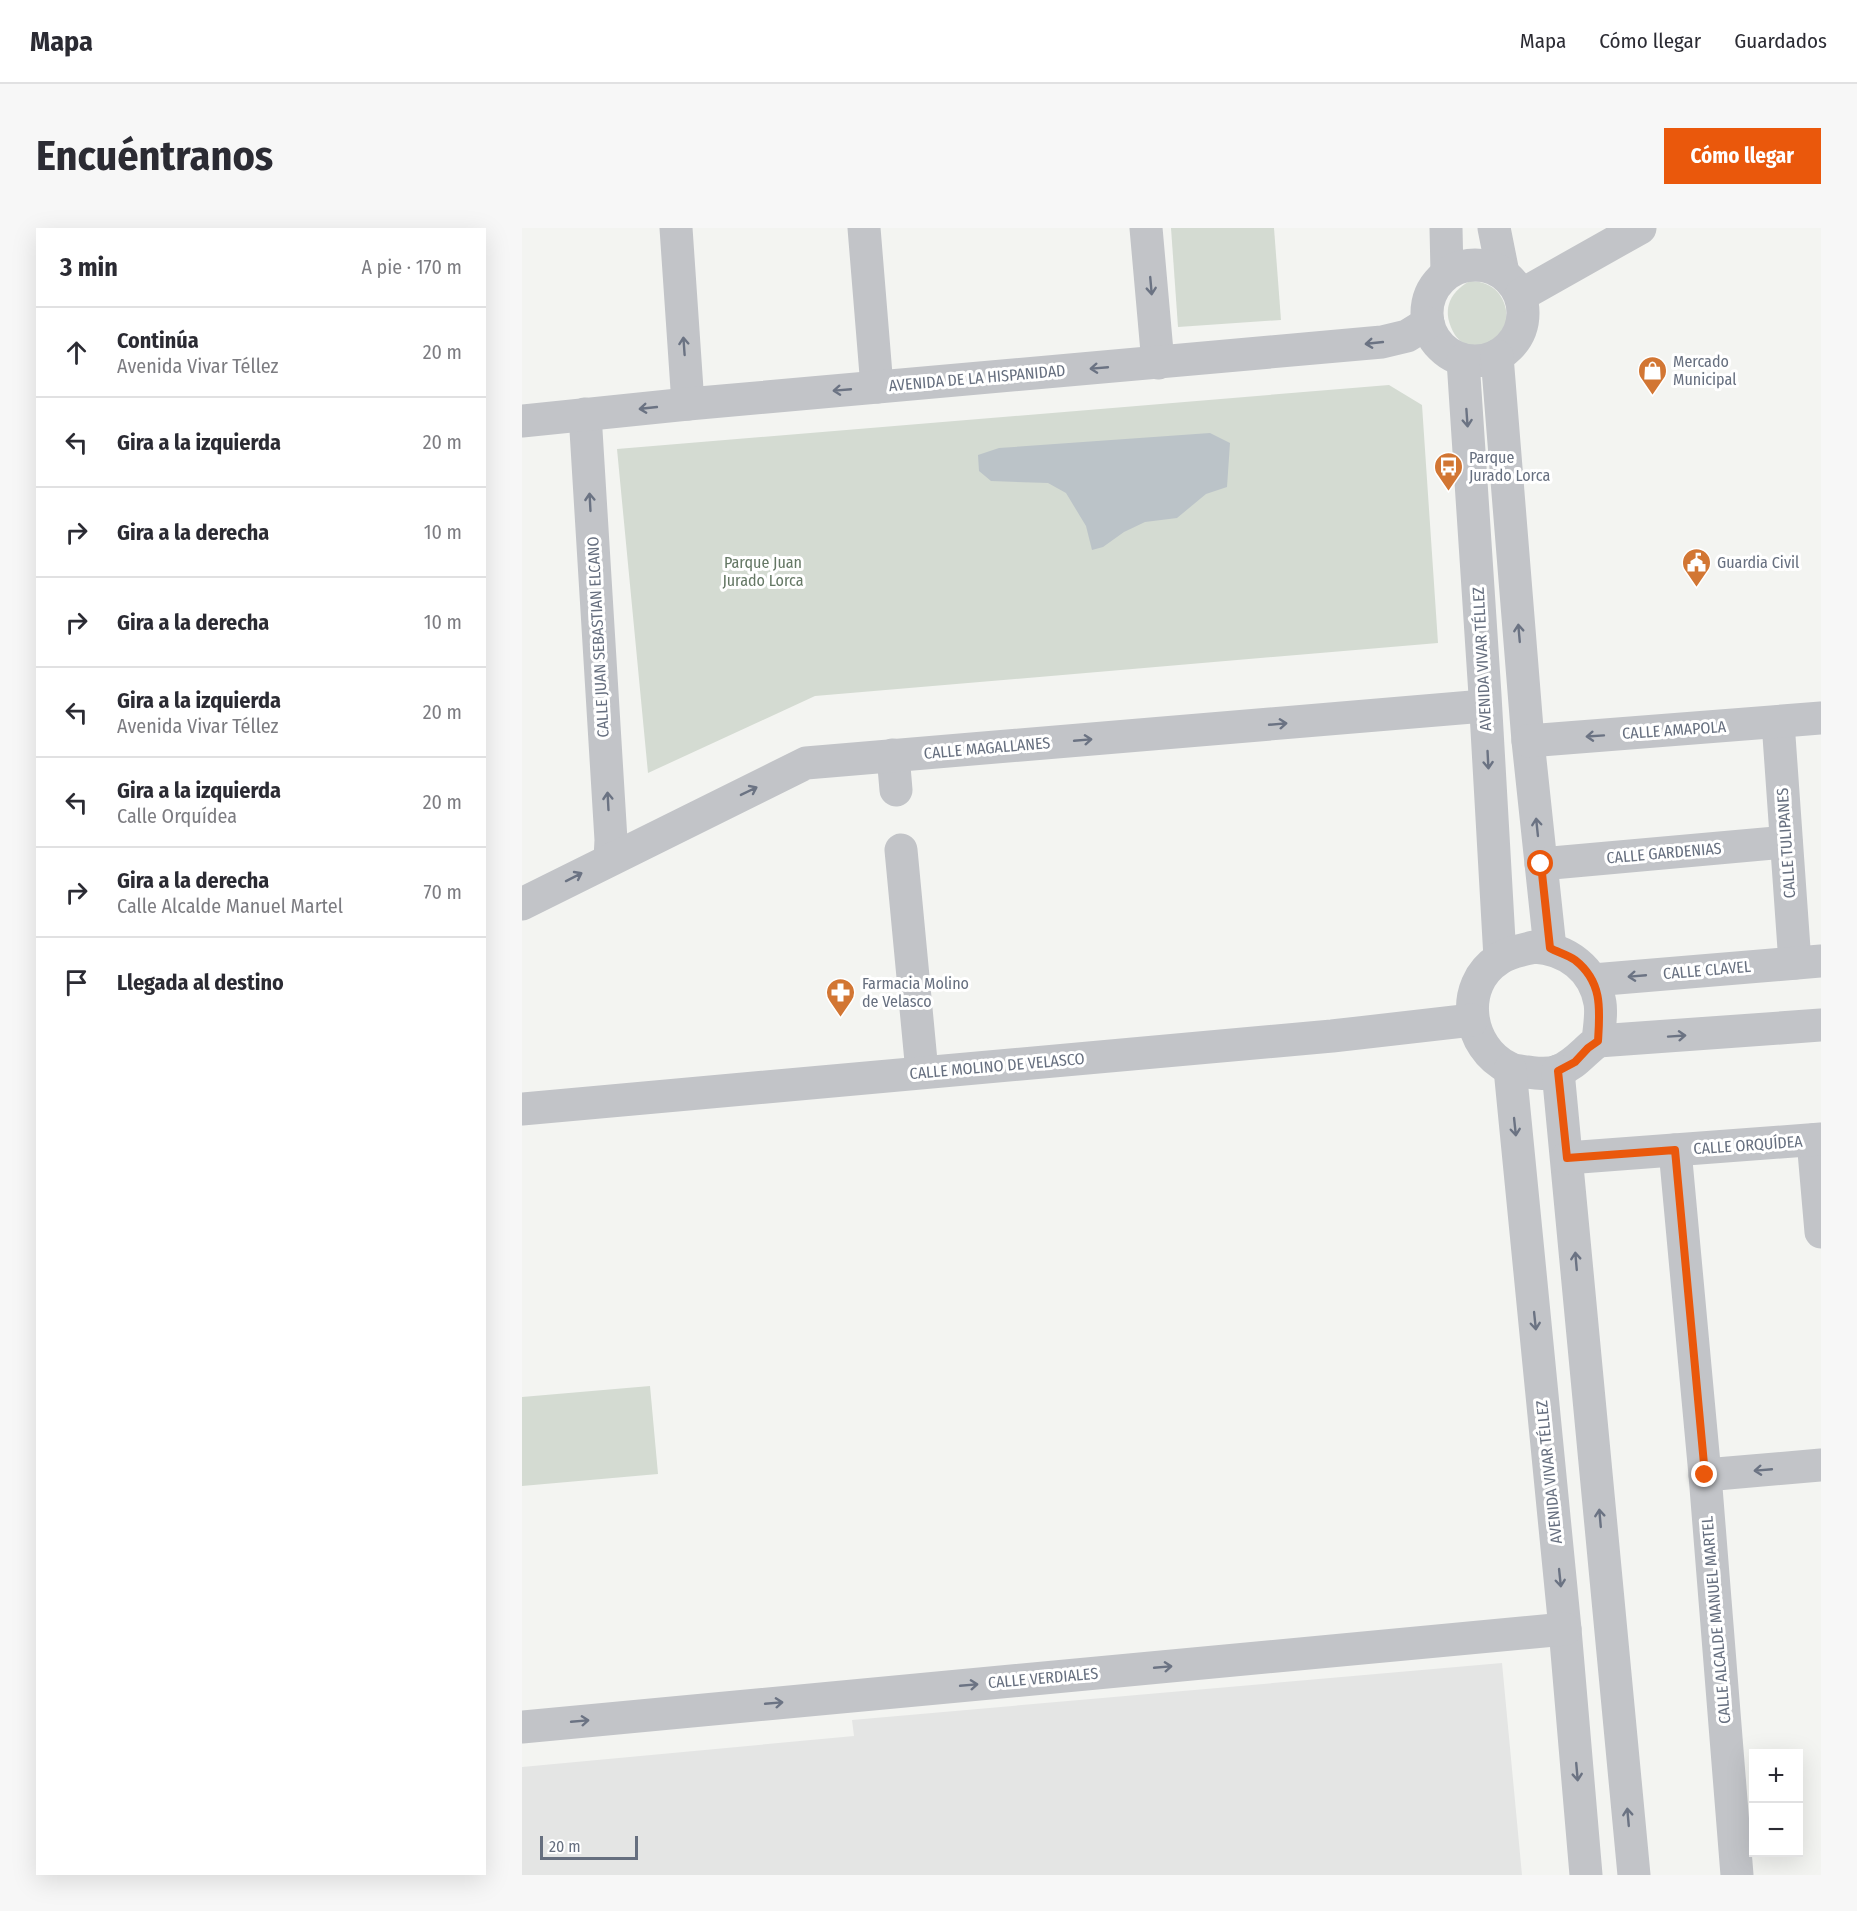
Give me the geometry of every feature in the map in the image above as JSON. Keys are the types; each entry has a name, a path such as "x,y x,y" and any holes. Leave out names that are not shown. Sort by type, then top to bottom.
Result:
{"street":[{"path":"676,228 688,404"},
{"path":"864,228 877,387"},
{"path":"1146,228 1158,363"},
{"path":"1446,228 1447,273"},
{"path":"1494,228 1512,284 1524,309 1523,323 1518,337 1509,348 1497,356 1486,360 1463,360 1441,346 1433,336 1428,323 1427,309 1430,296 1437,283 1447,273 1460,267 1490,266 1512,284"},
{"path":"1512,284 1640,228"},
{"name":"AVENIDA DE LA HISPANIDAD","path":"522,421 1382,342 1407,336 1428,323"},
{"path":"1497,356 1528,741 1550,948"},
{"name":"AVENIDA VIVAR TÉLLEZ","path":"1463,360 1500,958"},
{"name":"CALLE JUAN SEBASTIAN ELCANO","path":"585,414 610,859"},
{"name":"CALLE MAGALLANES","path":"522,904 806,763 1484,706"},
{"name":"CALLE AMAPOLA","path":"1528,741 1821,718"},
{"name":"CALLE TULIPANES","path":"1778,722 1786,842 1808,962"},
{"path":"893,756 896,790"},
{"name":"CALLE GARDENIAS","path":"1541,864 1786,842"},
{"path":"901,850 922,1072"},
{"path":"1598,1041 1600,1005 1593,980 1575,960 1550,948 1534,947 1500,958 1484,973 1475,992 1472,1020 1477,1036 1490,1055 1510,1069 1544,1074 1558,1071 1575,1062 1598,1041 1821,1025"},
{"name":"CALLE CLAVEL","path":"1593,980 1808,962"},
{"name":"CALLE MOLINO DE VELASCO","path":"522,1109 1332,1036 1472,1020"},
{"name":"AVENIDA VIVAR TÉLLEZ","path":"1510,1069 1565,1629 1586,1875"},
{"path":"1558,1071 1634,1875"},
{"path":"1817,1139 1821,1232"},
{"name":"CALLE ORQUÍDEA","path":"1567,1158 1817,1139"},
{"name":"CALLE ALCALDE MANUEL MARTEL","path":"1675,1150 1705,1475 1737,1875"},
{"path":"1705,1475 1821,1465"},
{"name":"CALLE VERDIALES","path":"522,1727 1565,1629"}],"shaded area":[{"path":"1210,433 1230,443 1227,487 1206,494 1177,518 1145,522 1124,532 1103,547 1092,550 1086,526 1066,493 1048,483 991,481 979,471 978,455 999,448"},
{"path":"1502,1663 1522,1875 522,1875 522,1767 854,1736 852,1720"}],"green space":[{"path":"1171,228 1274,228 1281,320 1178,327"},
{"path":"1470,281 1487,284 1498,293 1505,305 1504,331 1498,342 1487,348 1474,348 1466,345 1455,335 1448,319 1452,297 1456,291"},
{"name":"Parque Juan Jurado Lorca","path":"1389,385 1422,405 1438,643 815,696 648,773 617,449"},
{"path":"650,1386 658,1474 522,1486 522,1397"}],"place":[{"name":"Mercado Municipal","path":"1652,396"},
{"name":"Parque Jurado Lorca","path":"1448,492"},
{"name":"Guardia Civil","path":"1696,588"},
{"name":"Farmacia Molino de Velasco","path":"841,1018"}],"route":[{"path":"1541,864 1550,948 1575,960 1593,980 1600,1005 1598,1041 1575,1062 1558,1071 1567,1158 1675,1150 1705,1475"}]}
